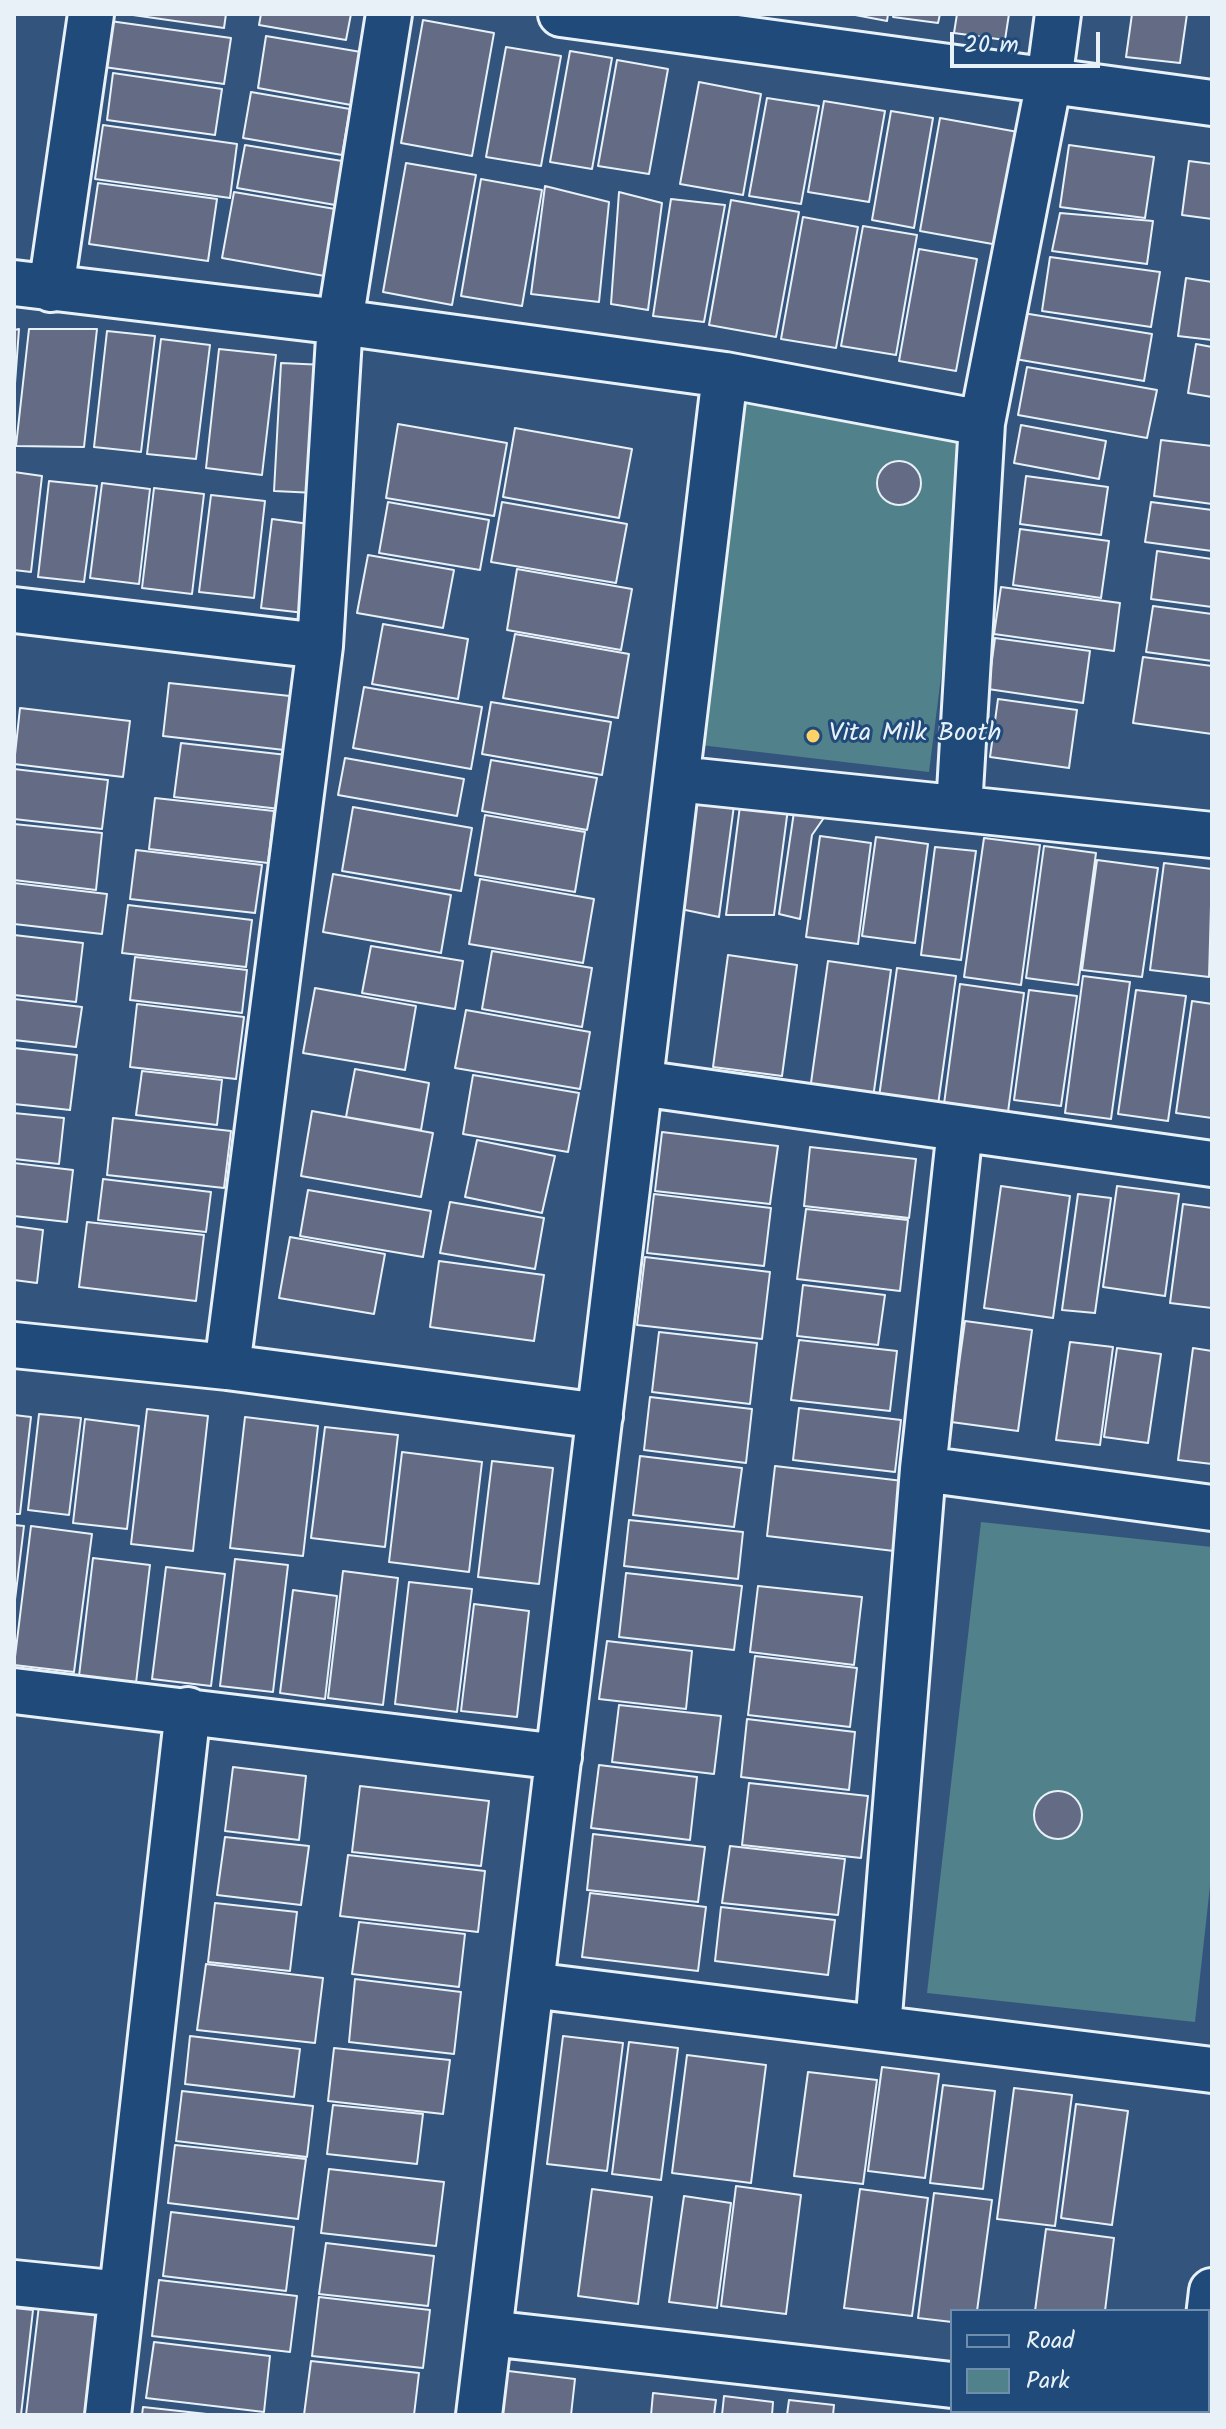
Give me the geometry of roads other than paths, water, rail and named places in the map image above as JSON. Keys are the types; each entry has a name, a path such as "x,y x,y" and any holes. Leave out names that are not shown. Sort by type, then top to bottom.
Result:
{"street":[{"path":"91,14 33,286 340,322 725,375 982,423"},
{"path":"227,1367 320,646 340,322 389,14"},
{"path":"561,14 1212,103"},
{"path":"959,808 982,423 1049,81 1058,14"},
{"path":"479,2415 725,375"},
{"path":"14,610 320,646"},
{"path":"677,779 1212,835"},
{"path":"640,1083 1212,1164"},
{"path":"878,2028 923,1469 960,1129"},
{"path":"14,1345 227,1367 600,1416"},
{"path":"923,1469 1212,1508"},
{"path":"14,1691 559,1757"},
{"path":"108,2415 188,1710"},
{"path":"531,1985 1212,2070"},
{"path":"14,2283 121,2294"},
{"path":"489,2333 950,2385"}],"place":[{"name":"Vita Milk Booth","path":"813,736"}]}
